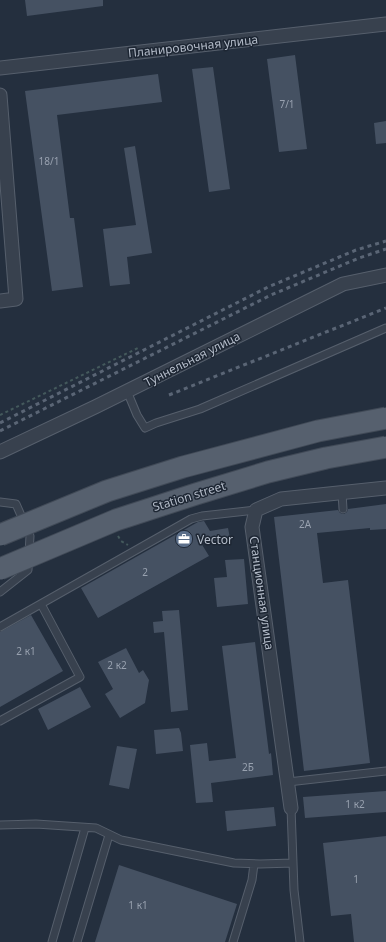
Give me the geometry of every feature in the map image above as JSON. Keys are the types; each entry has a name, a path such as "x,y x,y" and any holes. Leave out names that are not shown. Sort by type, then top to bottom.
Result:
{"main road":[{"path":"0,535 107,491 183,467 318,431 386,418"},
{"name":"Station street","path":"0,569 116,520 196,494 275,470 326,458 386,447"}],"street":[{"name":"Планировочная улица","path":"0,68 386,24"},
{"path":"0,95 16,299 0,301"},
{"name":"Туннельная улица","path":"0,452 343,284 386,275"},
{"path":"256,510 281,500 386,488"},
{"name":"Станционная улица","path":"256,510 252,527 291,808"}],"lane":[{"path":"127,391 137,416 145,428 200,410 386,328"},
{"path":"342,493 343,509"},
{"path":"0,502 16,504 30,536 28,570 0,592"},
{"path":"0,627 191,519 202,516 256,510"},
{"path":"0,721 80,677 41,604"},
{"path":"288,782 386,771"},
{"path":"291,808 294,890 300,942"},
{"path":"0,825 36,824 96,828 122,840 234,863 293,863"},
{"path":"52,942 85,828"},
{"path":"77,942 109,835"},
{"path":"233,942 252,880 254,864"}],"path":[{"path":"0,415 138,348"}],"building":[{"path":"25,0 103,0 103,6 27,16"},
{"path":"295,55 307,149 279,152 267,59"},
{"path":"213,67 230,189 209,192 192,69"},
{"path":"158,74 162,102 57,115 70,218 74,218 83,287 52,291 25,91"},
{"path":"386,121 386,143 376,144 374,123"},
{"path":"135,146 152,253 127,257 130,284 110,286 103,229 136,225 124,148"},
{"path":"386,504 386,529 370,530 370,528 317,533 323,583 348,580 370,763 304,771 274,517 338,510 340,513 344,514 348,509"},
{"path":"204,521 210,531 228,528 230,538 201,543 209,556 98,618 81,588 198,522"},
{"path":"244,559 248,604 217,607 214,578 227,577 225,560"},
{"path":"179,610 188,710 171,712 164,632 154,633 153,622 163,621 162,611"},
{"path":"31,615 63,671 0,707 0,632"},
{"path":"255,642 273,775 211,783 213,802 196,803 190,745 207,743 209,761 236,758 222,646"},
{"path":"126,648 139,673 143,670 149,680 145,703 120,718 105,694 113,689 98,662"},
{"path":"80,687 91,707 48,730 38,709"},
{"path":"179,728 183,751 156,754 154,730"},
{"path":"117,746 137,749 129,789 109,785"},
{"path":"386,791 386,812 305,818 303,797"},
{"path":"274,807 276,826 227,831 225,811"},
{"path":"386,836 386,942 354,942 351,914 331,916 323,843"},
{"path":"119,865 237,904 225,942 95,942"}],"railway":[{"path":"0,423 268,287 356,250 386,241"},
{"path":"0,431 271,295 359,258 386,249"},
{"path":"169,395 386,308"}],"place":[{"name":"Vector","path":"184,539"}]}
